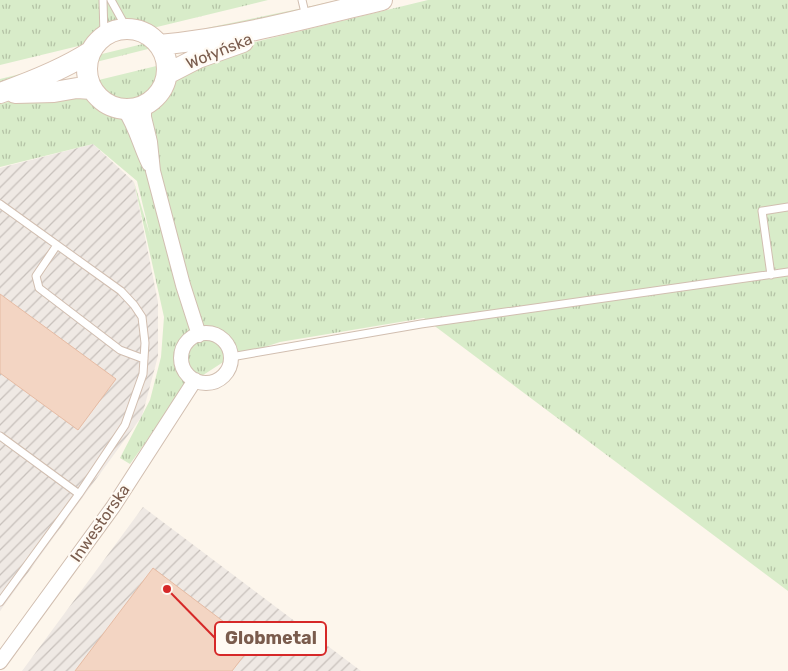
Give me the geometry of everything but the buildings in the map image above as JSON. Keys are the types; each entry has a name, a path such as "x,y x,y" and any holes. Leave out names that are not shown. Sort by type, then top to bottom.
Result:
{"main road":[{"name":"Wołyńska","path":"167,74 198,58 252,38 304,9 382,0"},
{"name":"Wołyńska","path":"159,45 200,40 271,27"},
{"path":"0,93 50,74 75,62 90,52 104,36 118,30 127,29 145,33 159,45 166,59 167,74 160,93 144,106 124,109 105,103 92,89 86,71 90,52"},
{"path":"0,93 54,92 76,88 92,89"}],"street":[{"path":"144,106 144,117 150,142 153,171 183,285 199,335"},
{"path":"124,109 132,120 140,145 153,171"},
{"path":"210,334 221,338 228,347 231,358 227,372 222,377 209,383 195,380 184,370 182,356 187,343 199,335 210,334"},
{"name":"Inwestorska","path":"0,662 113,507 195,380"}],"lane":[{"path":"104,0 104,36"},
{"path":"111,0 127,29"},
{"path":"0,204 121,290 142,317 145,343 143,374 125,425 79,494 0,602"},
{"path":"771,275 762,210 788,207"},
{"path":"58,245 36,276 39,288 120,350 144,359"},
{"path":"231,358 421,324 788,272"},
{"path":"0,436 79,494"}],"shaded area":[{"path":"93,144 134,182 158,302 158,356 142,416 0,611 0,168"},
{"path":"143,507 361,671 22,671"}],"green space":[{"path":"0,0 268,0 0,65"},
{"path":"338,0 350,0 183,41 172,36 297,9"},
{"path":"428,0 788,0 788,591 424,318 280,342 228,359 197,379 171,407 130,464 120,458 150,400 161,357 164,317 134,182 150,235 137,181 93,144 0,167 0,104"},
{"path":"159,40 152,48 0,86 0,79"}],"place":[{"name":"Globmetal","path":"167,589"}]}
